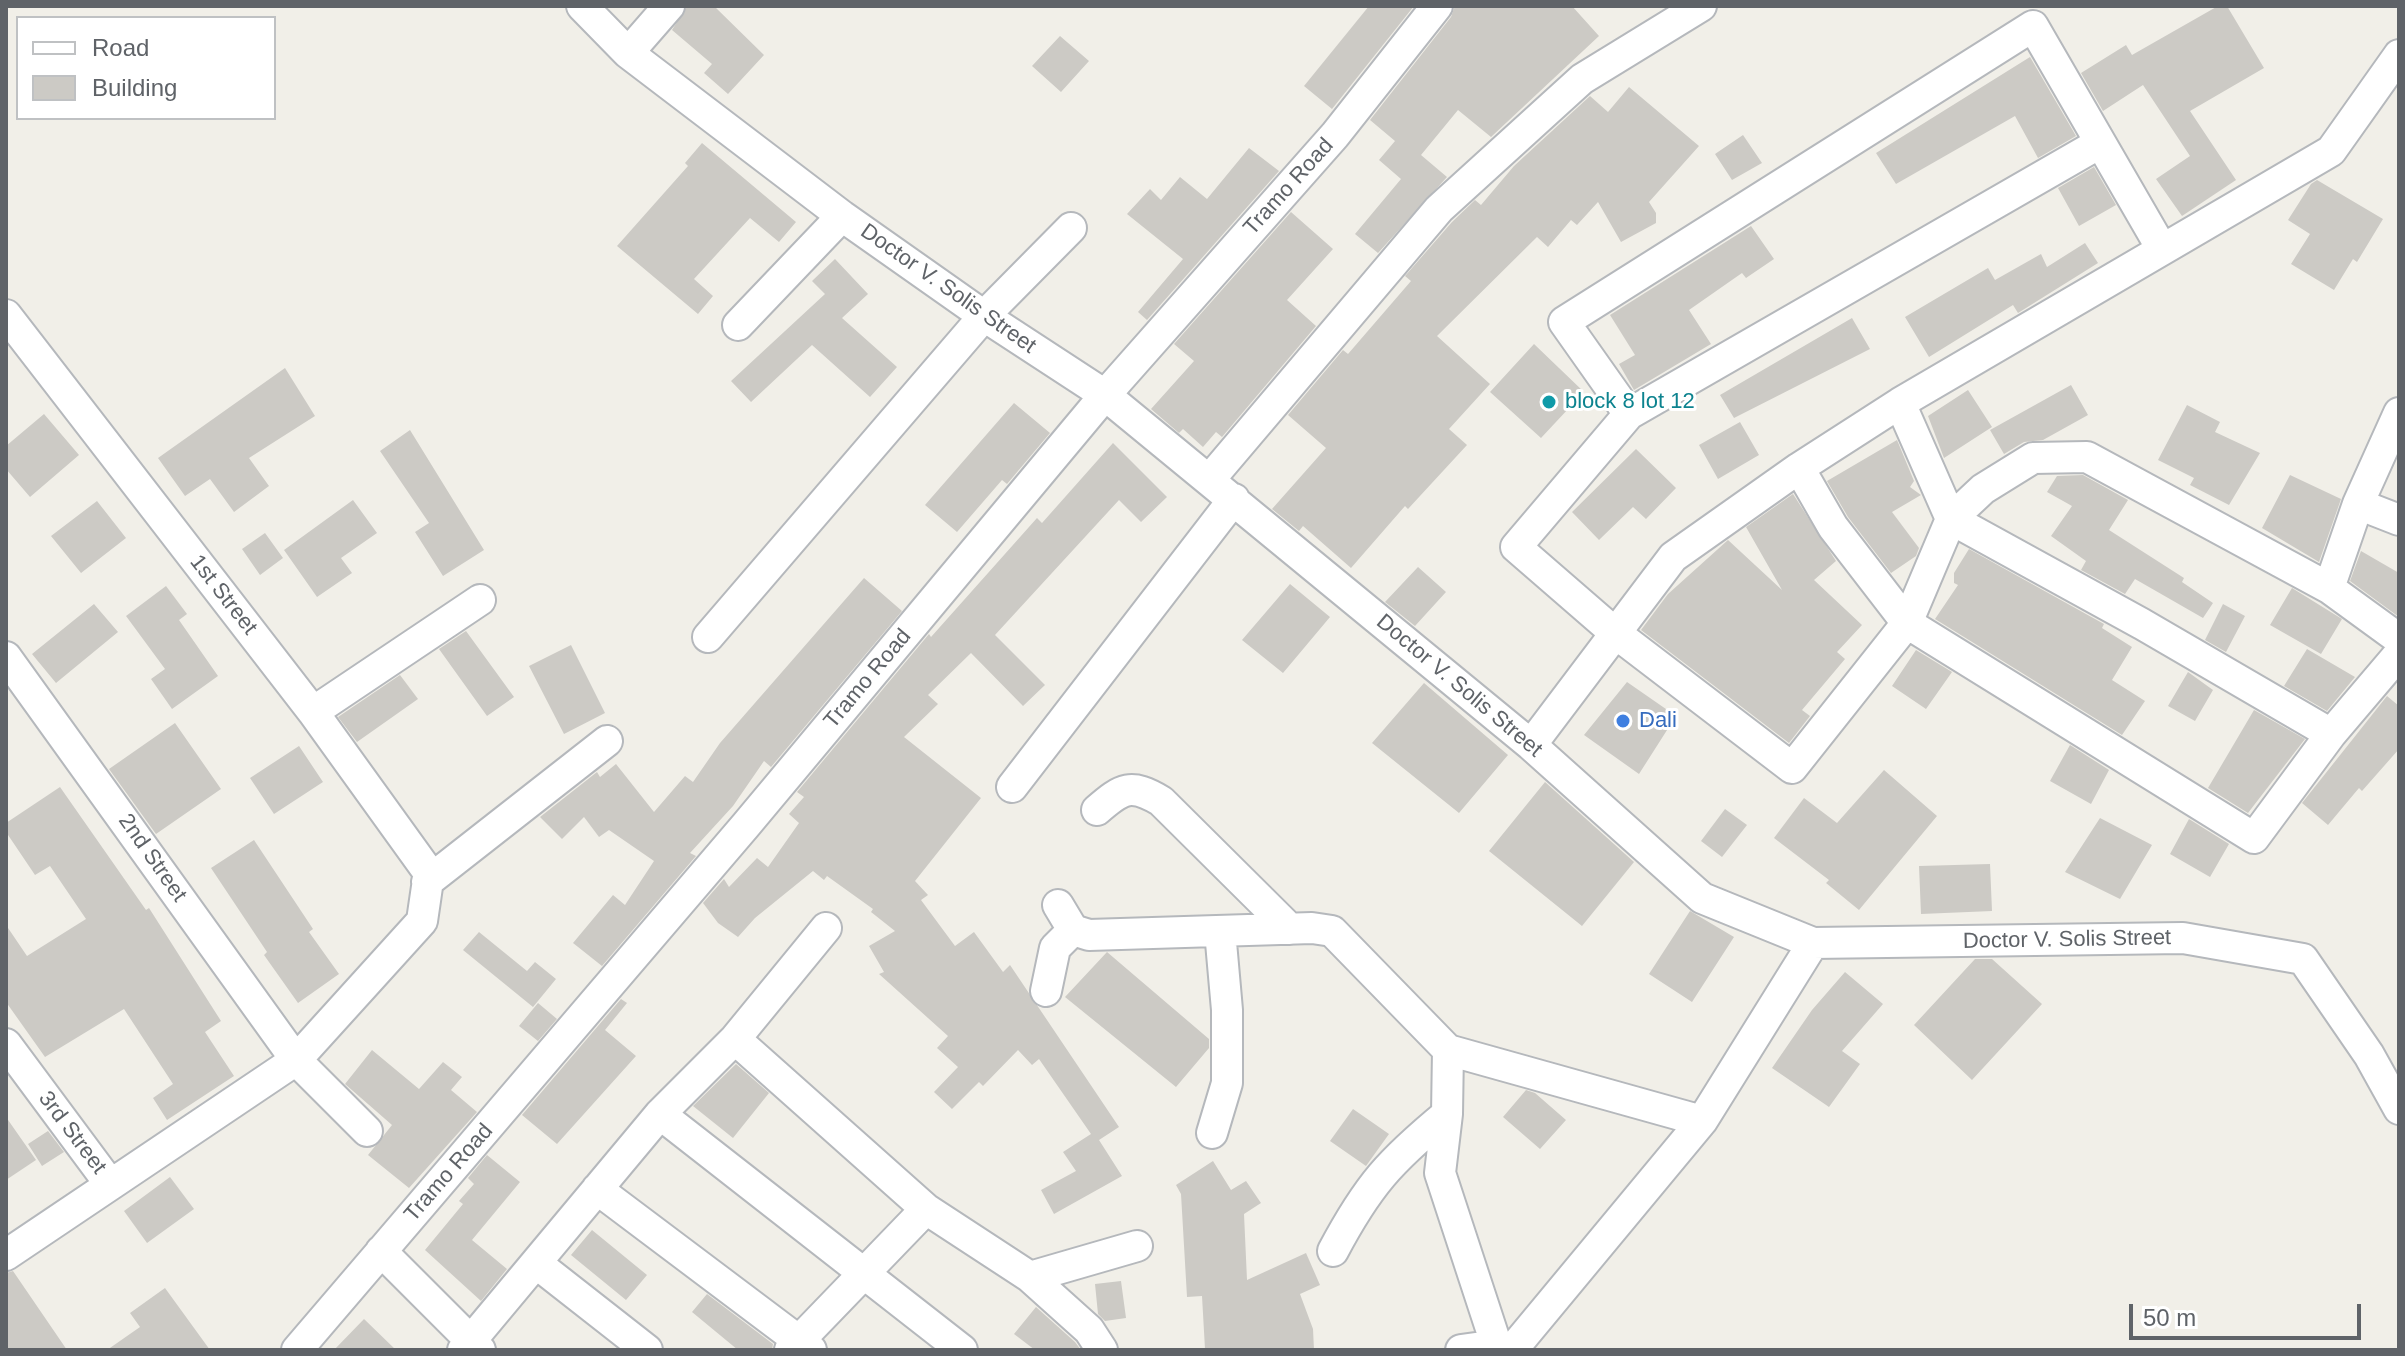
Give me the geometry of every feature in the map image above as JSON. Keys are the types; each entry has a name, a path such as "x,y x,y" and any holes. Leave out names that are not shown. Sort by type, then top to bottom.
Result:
{"street":[{"name":"Doctor V. Solis Street","path":"582,6 628,53 842,216 984,316 1105,395 1531,745 1702,898 1813,943 2183,938 2303,959 2369,1055 2399,1109"},
{"path":"628,53 669,6"},
{"name":"Tramo Road","path":"297,1350 756,813 1105,395 1335,135 1437,6"},
{"path":"1210,479 1439,209 1582,79 1701,6"},
{"path":"1629,414 1564,322 2033,26 2162,249"},
{"path":"1531,745 1673,557 1799,468 1900,403 2331,151 2399,55"},
{"path":"2100,143 1629,414 1516,547 1614,632 1792,768 1907,623 1951,519 1983,489 2033,458 2087,457 2329,588 2399,639"},
{"path":"738,325 842,216"},
{"path":"708,637 984,316 1071,228"},
{"name":"1st Street","path":"6,315 313,712 429,873 427,882"},
{"path":"1900,403 1951,519 2142,624 2331,734"},
{"path":"2329,588 2358,504 2399,413"},
{"path":"1799,468 1833,527 1907,623 2254,838 2331,734 2399,654"},
{"path":"1012,787 1234,499"},
{"path":"2358,504 2399,520"},
{"path":"313,712 480,600"},
{"name":"2nd Street","path":"6,657 296,1060 367,1131"},
{"path":"6,1255 296,1060 422,921 427,882 607,741"},
{"path":"1097,810 1118,792 1135,789 1161,801 1290,929"},
{"path":"1046,991 1065,917 1089,935 1290,929 1332,931 1448,1050 1702,1121"},
{"path":"381,1251 471,1347 536,1263 660,1114 735,1039 826,928"},
{"path":"1212,1133 1227,1083 1227,1010 1220,931"},
{"path":"1461,1350 1502,1348 1702,1121 1813,943"},
{"path":"735,1039 926,1209 1030,1277 1089,1330 1102,1350"},
{"name":"3rd Street","path":"6,1044 110,1184"},
{"path":"1448,1050 1447,1114 1440,1173 1502,1348"},
{"path":"660,1114 962,1350"},
{"path":"1333,1251 1362,1197 1387,1167 1447,1114"},
{"path":"597,1189 800,1347 865,1272 926,1209"},
{"path":"1030,1277 1137,1246"},
{"path":"536,1263 647,1350"}],"building":[{"path":"687,6 714,6 764,55 728,94 704,73 712,64 672,30"},
{"path":"1369,6 1414,6 1332,109 1304,86"},
{"path":"1455,6 1572,6 1599,36 1491,137 1458,110 1421,155 1447,177 1378,253 1355,234 1401,179 1379,160 1395,141 1370,120 1451,17"},
{"path":"2218,6 2227,6 2264,68 2190,111 2236,180 2182,216 2156,179 2190,156 2143,85 2103,111 2081,73 2126,45 2132,55"},
{"path":"1060,36 1089,61 1061,92 1032,66"},
{"path":"2030,57 2076,136 2038,158 2015,116 1896,184 1876,153"},
{"path":"1629,87 1699,146 1649,202 1656,213 1656,223 1621,242 1598,202 1577,225 1571,220 1548,247 1537,237 1437,336 1490,384 1449,429 1467,445 1408,509 1405,506 1351,568 1303,526 1299,531 1272,509 1326,448 1288,415 1343,350 1348,354 1411,281 1405,276 1452,222 1475,200 1481,205 1514,166 1590,96 1608,112"},
{"path":"1743,135 1762,163 1732,180 1715,154"},
{"path":"702,143 796,222 779,242 750,218 694,279 713,296 698,314 617,246 688,166 685,163"},
{"path":"1249,148 1279,171 1147,320 1138,312 1183,259 1127,214 1150,189 1161,200 1180,177 1207,199"},
{"path":"2094,167 2116,205 2079,226 2058,188"},
{"path":"2317,180 2383,219 2357,262 2353,259 2334,290 2291,264 2310,234 2288,220 2311,184"},
{"path":"1291,212 1333,249 1287,300 1316,326 1222,437 1216,432 1203,447 1183,429 1179,433 1151,409 1194,361 1174,344"},
{"path":"1751,226 1774,259 1746,278 1742,273 1689,310 1711,344 1634,390 1619,364 1635,355 1610,315"},
{"path":"2085,243 2098,263 2018,313 2013,305 1929,357 1905,317 1988,268 1995,280 2041,254 2047,267"},
{"path":"835,259 868,294 842,318 897,367 870,397 812,345 751,402 731,381 825,294 812,281"},
{"path":"1852,318 1870,349 1734,418 1720,395"},
{"path":"1534,344 1584,392 1541,438 1490,392"},
{"path":"285,368 315,416 249,458 269,486 234,512 210,479 185,496 158,458"},
{"path":"2071,385 2088,415 2043,440 2024,442 2004,454 1990,430"},
{"path":"1968,390 1992,427 1944,458 1928,416"},
{"path":"1014,403 1050,433 1007,484 1002,480 957,532 925,505"},
{"path":"2187,405 2220,422 2215,432 2260,453 2229,505 2190,485 2194,478 2158,460"},
{"path":"44,414 79,455 30,497 6,469 6,446"},
{"path":"1740,422 1759,455 1718,479 1699,445"},
{"path":"410,430 484,550 443,576 415,532 429,523 380,451"},
{"path":"1897,440 1914,481 1910,487 1921,495 1892,512 1919,548 1916,556 1891,573 1848,517 1827,481"},
{"path":"1113,443 1167,497 1141,522 1119,500 995,635 1045,685 1023,706 971,653 928,695 938,704 904,737 981,798 915,881 928,895 921,900 955,946 974,932 1003,972 1010,965 1119,1127 1099,1140 1122,1176 1054,1214 1041,1190 1076,1171 1063,1152 1091,1134 1039,1059 1032,1065 1018,1050 983,1086 979,1082 952,1109 934,1092 958,1067 937,1048 948,1036 879,974 884,972 869,946 895,931 871,912 873,909 827,876 824,880 813,871 755,918 738,937 718,923 703,903 724,879 729,887 757,858 768,867 799,823 789,814 804,797 797,792 929,634 931,637 1037,518 1042,523"},
{"path":"1636,449 1676,488 1646,519 1633,507 1599,540 1572,512"},
{"path":"2083,475 2128,500 2109,530 2184,578 2182,582 2213,603 2203,618 2135,579 2125,594 2081,570 2086,561 2051,536 2072,506 2047,492 2057,476"},
{"path":"2290,475 2341,499 2319,562 2262,528"},
{"path":"1793,494 1836,561 1814,580 1862,625 1837,652 1845,659 1802,710 1810,716 1789,743 1641,630 1668,594 1728,540 1782,590 1746,527"},
{"path":"353,500 377,533 341,558 352,573 317,597 284,550"},
{"path":"97,501 126,538 81,573 51,536"},
{"path":"265,533 283,558 260,575 242,549"},
{"path":"1969,549 2104,624 2102,628 2132,647 2112,680 2145,701 2122,735 1935,619 1958,585 1954,583 1954,573"},
{"path":"2361,551 2399,573 2399,617 2350,581"},
{"path":"1418,567 1446,592 1415,626 1385,602"},
{"path":"864,578 902,611 771,767 764,761 733,806 690,853 696,856 602,966 573,943 613,895 625,905 654,861 609,830 599,837 584,817 562,839 540,817 597,772 600,777 616,764 654,812 685,776 693,782 720,743"},
{"path":"1290,584 1330,617 1283,673 1242,640"},
{"path":"166,586 187,614 179,620 218,676 172,709 151,679 165,669 126,616"},
{"path":"2292,588 2342,619 2321,654 2270,625"},
{"path":"94,604 118,632 56,683 32,654"},
{"path":"2223,604 2245,616 2226,652 2205,640"},
{"path":"466,631 514,697 487,716 439,649"},
{"path":"571,645 605,713 564,734 529,666"},
{"path":"2307,649 2355,677 2327,711 2284,686"},
{"path":"1916,650 1952,672 1926,709 1892,686"},
{"path":"2188,672 2213,690 2195,721 2168,706"},
{"path":"400,675 418,699 357,742 338,717"},
{"name":"Dali","path":"1627,682 1676,716 1639,774 1584,735"},
{"path":"1424,683 1508,755 1459,813 1372,743"},
{"path":"2387,696 2399,706 2399,749 2362,791 2359,788 2328,825 2302,803"},
{"path":"2254,710 2305,739 2248,813 2208,788"},
{"path":"175,723 221,789 156,834 109,769"},
{"path":"2070,745 2109,770 2091,804 2050,781"},
{"path":"299,746 323,782 274,814 250,778"},
{"path":"1884,770 1937,816 1859,910 1826,883 1829,880 1774,838 1804,798 1837,823"},
{"path":"1545,782 1634,862 1582,926 1489,851"},
{"path":"60,787 146,910 149,908 221,1021 205,1032 234,1076 167,1120 153,1098 173,1084 124,1009 45,1057 6,1002 6,925 27,956 86,919 50,866 35,875 6,832 6,823"},
{"path":"1725,809 1747,825 1722,857 1701,841"},
{"path":"2100,818 2152,845 2120,899 2065,872"},
{"path":"2189,819 2229,844 2210,877 2170,854"},
{"path":"254,840 313,929 309,932 339,974 298,1003 264,955 267,952 211,868"},
{"path":"1990,864 1992,911 1921,914 1919,866"},
{"path":"1690,911 1734,937 1692,1002 1649,974"},
{"path":"479,932 527,971 535,962 556,979 533,1007 463,950"},
{"path":"1107,952 1209,1039 1209,1048 1176,1087 1065,997"},
{"path":"1975,959 1992,959 2042,1004 1972,1080 1914,1025"},
{"path":"1845,972 1883,1004 1842,1051 1860,1064 1829,1107 1772,1068 1812,1010"},
{"path":"621,999 627,1003 605,1030 636,1056 557,1144 522,1115"},
{"path":"538,1003 557,1019 538,1041 519,1026"},
{"path":"372,1050 419,1089 443,1062 462,1077 451,1090 477,1112 409,1188 368,1155 392,1125 345,1084"},
{"path":"736,1064 769,1093 733,1138 693,1106"},
{"path":"1526,1090 1535,1093 1566,1120 1540,1149 1503,1117"},
{"path":"1353,1109 1389,1134 1366,1166 1330,1141"},
{"path":"6,1117 36,1160 6,1180"},
{"path":"48,1131 64,1152 42,1166 28,1144"},
{"path":"487,1155 520,1182 472,1240 507,1269 481,1301 425,1250 463,1204 459,1201 474,1184 468,1178"},
{"path":"1213,1161 1231,1190 1246,1181 1261,1203 1244,1214 1247,1280 1306,1253 1320,1285 1300,1294 1313,1329 1314,1350 1205,1349 1202,1296 1187,1297 1181,1194 1176,1185"},
{"path":"170,1177 194,1209 147,1243 124,1211"},
{"path":"592,1230 647,1275 626,1300 571,1255"},
{"path":"13,1271 67,1350 6,1350 6,1273"},
{"path":"1121,1281 1126,1318 1105,1321 1098,1314 1095,1284"},
{"path":"165,1288 210,1350 107,1350 140,1327 130,1313"},
{"path":"707,1294 773,1344 772,1350 738,1350 692,1312"},
{"path":"1036,1307 1081,1350 1035,1350 1014,1334"},
{"path":"364,1319 396,1350 334,1350"}],"place":[{"name":"block 8 lot 12","path":"1549,402"},
{"name":"Dali","path":"1623,721"}]}
